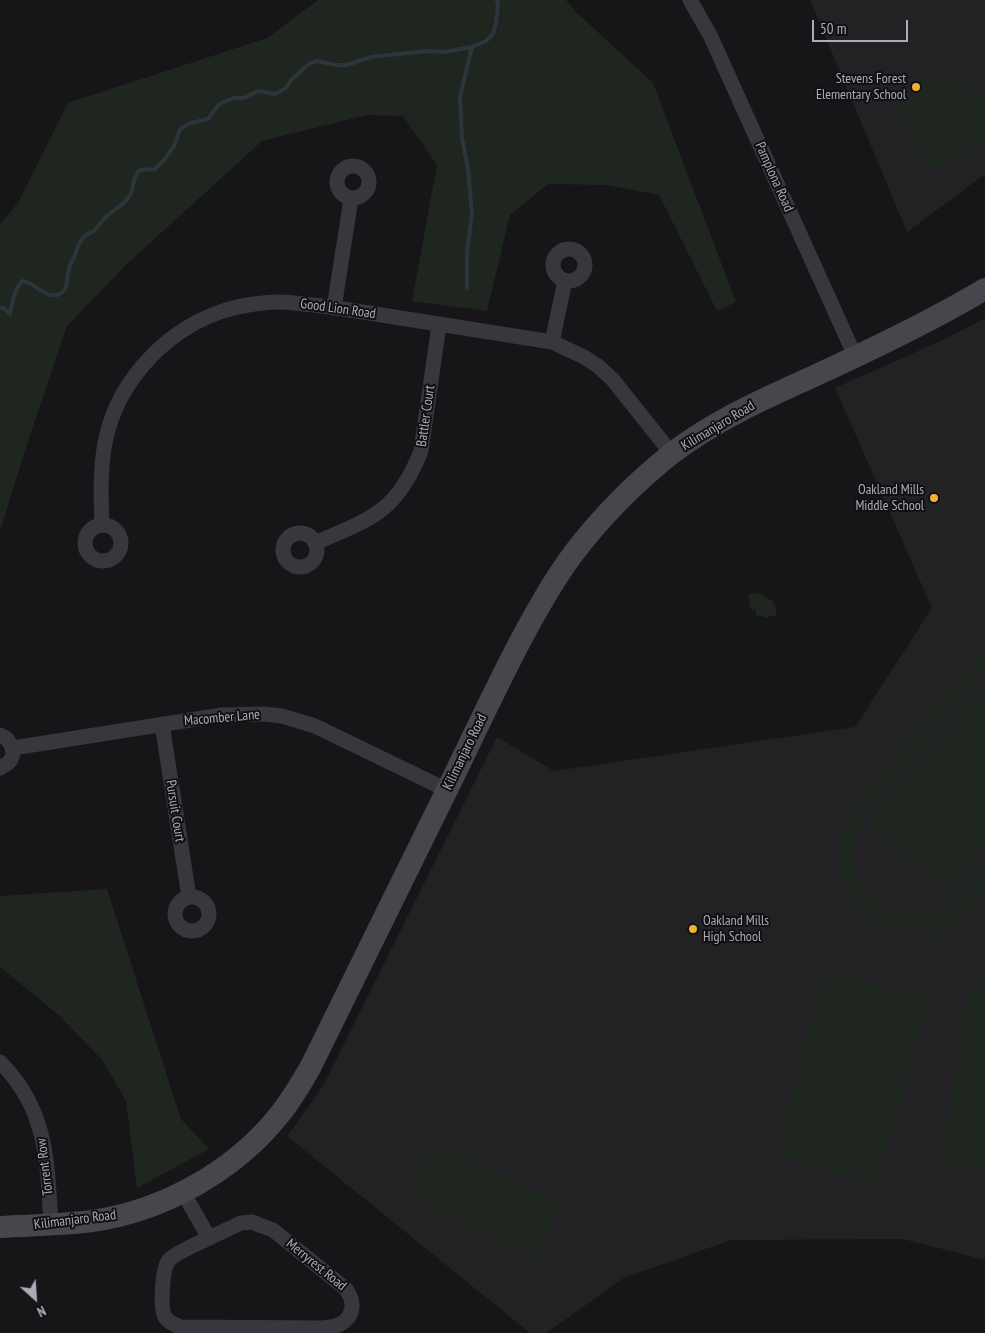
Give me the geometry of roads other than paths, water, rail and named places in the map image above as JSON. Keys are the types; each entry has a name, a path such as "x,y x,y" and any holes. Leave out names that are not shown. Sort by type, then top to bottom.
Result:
{"street":[{"name":"Pamplona Road","path":"690,0 710,35 855,356"},
{"path":"334,308 351,198"},
{"path":"552,342 565,281"},
{"name":"Kilimanjaro Road","path":"0,1226 92,1220 128,1213 183,1192 217,1172 240,1154 269,1126 295,1094 311,1066 522,637 553,583 599,522 621,499 672,454 716,424 757,402 950,310 985,289"},
{"name":"Good Lion Road","path":"102,525 101,495 104,450 115,410 134,377 147,360 177,334 197,322 238,307 279,302 334,308 552,342 584,357 614,380 672,454"},
{"name":"Battler Court","path":"315,543 364,522 381,511 405,485 421,451 439,325"},
{"name":"Macomber Lane","path":"12,748 222,715 254,714 282,716 315,726 447,790"},
{"name":"Pursuit Court","path":"162,724 189,897"},
{"path":"0,735 9,741 12,748 11,759 0,768"},
{"name":"Torrent Row","path":"0,1062 26,1096 40,1129 47,1163 51,1224"},
{"path":"183,1192 209,1238"},
{"name":"Merryrest Road","path":"252,1222 272,1230 346,1289 352,1297 353,1306 350,1314 335,1326 323,1328 181,1327 174,1325 165,1316 163,1309 164,1268 173,1256 209,1238 241,1223 252,1222"}],"waterway":[{"path":"0,308 4,308 10,314 15,293 22,281 52,295 57,295 64,291 69,267 81,240 95,230 104,219 128,199 135,176 140,170 155,169 164,160 174,146 180,129 191,123 208,119 219,104 234,98 244,98 258,91 275,94 286,88 291,80 309,64 317,61 347,65 371,57 427,51 444,52 472,47 486,41 493,34 496,23 497,0"},
{"path":"467,288 467,252 472,215 468,169 462,138 460,97 472,47"}],"place":[{"name":"Stevens Forest Elementary School","path":"916,87"},
{"name":"Oakland Mills Middle School","path":"934,498"},
{"name":"Oakland Mills High School","path":"693,929"}]}
